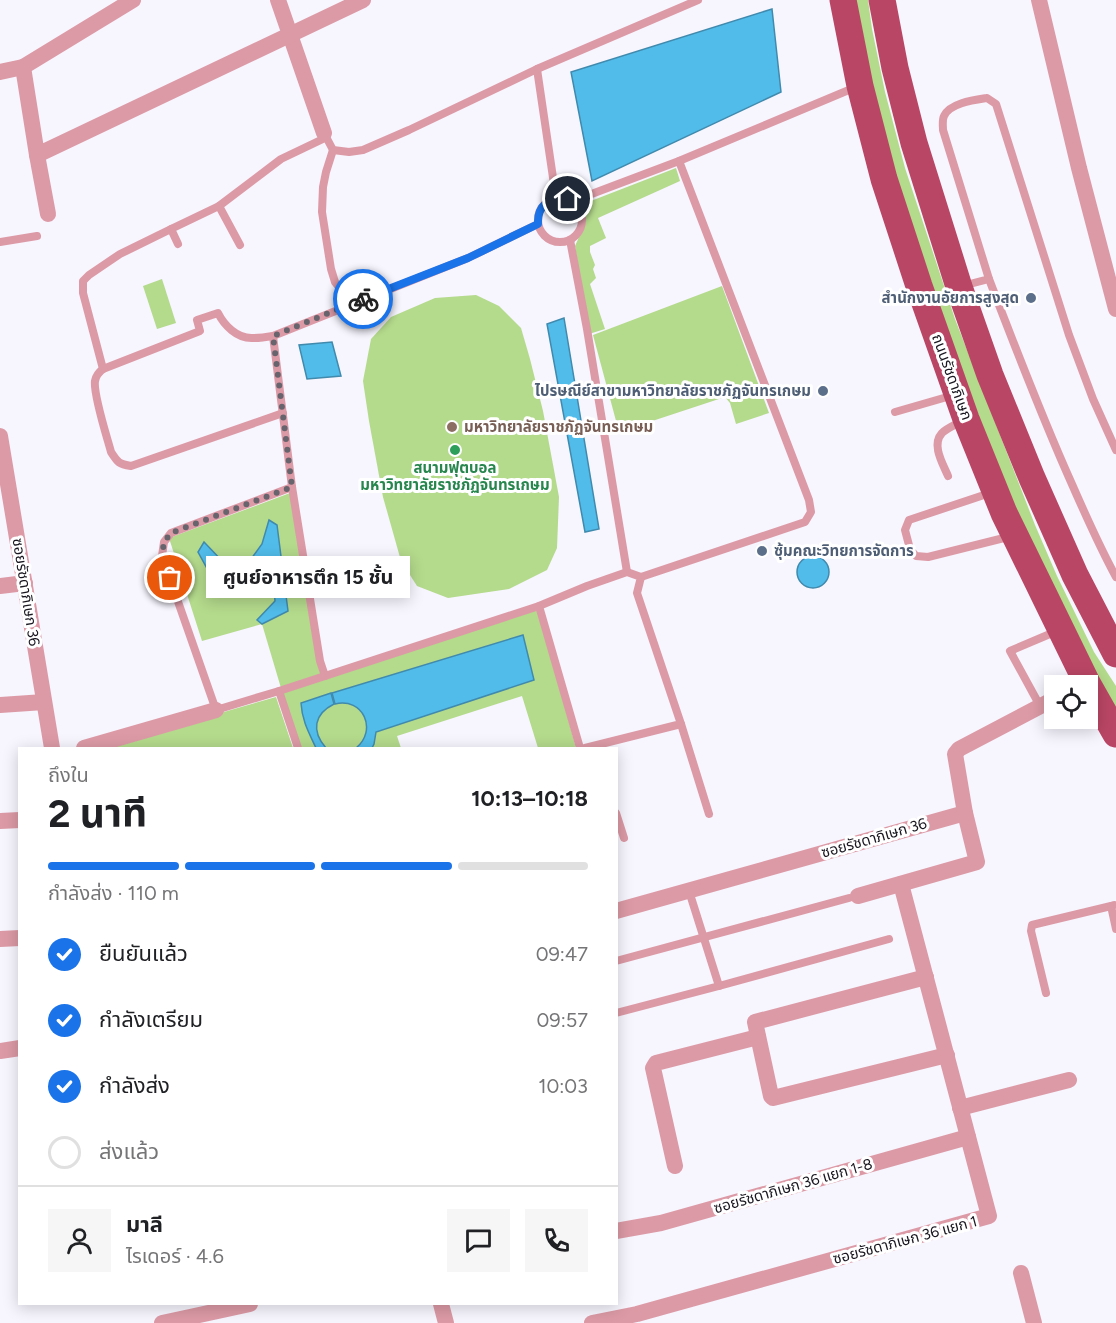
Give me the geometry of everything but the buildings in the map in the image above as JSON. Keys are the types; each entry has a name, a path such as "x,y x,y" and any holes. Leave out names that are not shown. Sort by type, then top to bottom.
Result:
{"main road":[{"name":"ถนนรัชดาภิเษก","path":"843,0 860,86 884,179 919,286 995,491 1080,675"},
{"path":"882,0 895,68 914,143 959,287 990,375 1075,575 1116,652"},
{"name":"ถนนรัชดาภิเษก","path":"1098,706 1116,734"}],"street":[{"path":"0,72 23,67 133,0"},
{"path":"278,0 325,135"},
{"path":"37,155 363,0"},
{"path":"1039,0 1079,168 1116,309"},
{"path":"23,67 48,214"},
{"name":"ซอยรัชดาภิเษก 36","path":"0,436 3,471 52,747"},
{"path":"0,586 24,583"},
{"path":"0,705 44,702"},
{"path":"853,897 977,862 964,813 955,754 959,749 1044,705"},
{"path":"87,747 216,710"},
{"name":"ซอยรัชดาภิเษก 36","path":"618,910 964,813"},
{"path":"0,821 18,820"},
{"name":"ซอยรัชดาภิเษก 36 แยก 1","path":"592,1323 637,1314 990,1216 901,884"},
{"path":"0,939 18,938"},
{"path":"926,977 755,1022 771,1096 773,1098 946,1054"},
{"path":"675,1166 654,1065 758,1037"},
{"path":"0,1051 18,1048"},
{"path":"960,1108 1069,1080"},
{"name":"ซอยรัชดาภิเษก 36 แยก 1-8","path":"618,1231 661,1223 968,1137"},
{"path":"1021,1274 1034,1323"},
{"path":"162,1323 245,1305"},
{"path":"441,1305 446,1323"}],"lane":[{"path":"333,150 349,152 363,150 537,69 698,0"},
{"path":"537,69 556,198"},
{"path":"573,201 679,162 860,86"},
{"path":"1116,450 1093,399 1069,335 996,104 987,98 951,107 943,117 943,130 989,279 1048,431 1100,547 1116,577"},
{"path":"103,369 83,294 83,281 88,275 120,254 219,206 281,159 325,135 333,150 323,187 322,212 328,246 335,282 342,291 357,302"},
{"path":"292,487 171,533 164,542 162,556 216,710 539,606 627,572 641,577 805,522 811,512 809,500 679,162"},
{"path":"556,198 573,201 582,214 581,229 577,235 564,242 550,240 540,231 538,224 540,210 549,200 556,198"},
{"path":"219,206 240,245"},
{"path":"283,413 131,466 121,464 111,452 95,391 95,380 103,369 200,331 197,320 218,313 223,323 233,332 250,339 273,336 468,258 538,224"},
{"path":"171,229 178,244"},
{"path":"0,242 37,236"},
{"path":"570,240 627,572"},
{"path":"959,287 989,279"},
{"path":"273,336 292,487 320,661 325,676"},
{"path":"895,412 962,406"},
{"path":"948,476 938,450 938,441 962,406"},
{"path":"995,491 909,520 905,530 910,549 916,556 928,557 1016,535"},
{"path":"641,577 637,593 709,814"},
{"path":"539,606 580,747"},
{"path":"1044,699 1010,651 1060,630"},
{"path":"279,691 298,747"},
{"path":"589,747 681,724"},
{"path":"618,819 624,837"},
{"path":"689,891 719,986"},
{"path":"618,960 853,897"},
{"path":"1046,993 1031,931 1032,925 1113,905 1116,929"},
{"path":"618,1012 889,939"}],"green space":[{"path":"852,0 868,0 885,92 905,168 955,319 1057,576 1094,652 1116,686 1116,719 1098,685 1098,675 1092,675 1069,631 966,395 875,112"},
{"path":"676,168 680,181 598,218 606,238 590,246 596,278 590,284 605,329 589,334 575,246 585,224 578,206"},
{"path":"162,279 176,323 157,329 143,286"},
{"path":"722,286 769,413 736,424 730,403 725,397 619,432 593,335"},
{"path":"476,295 499,306 521,328 543,411 559,497 557,548 547,570 509,589 448,598 417,586 401,561 383,497 363,381 371,339 391,317 435,298"},
{"path":"290,493 322,674 281,688 262,624 202,641 169,538"},
{"path":"538,609 576,747 538,747 522,696 397,736 401,747 300,747 283,693"},
{"path":"276,697 293,747 109,747 109,745"}],"water":[{"path":"772,9 781,92 592,181 571,72"},
{"path":"564,318 599,529 585,532 547,324"},
{"path":"332,342 341,376 307,379 299,345"},
{"path":"269,520 277,525 288,611 262,624 257,620 275,601 273,574 262,570 221,582 209,572 198,552 204,542 226,565 251,559 262,544"},
{"path":"813,556 824,561 829,572 824,583 813,588 802,583 797,572 802,561"},
{"path":"523,635 534,680 376,732 372,747 357,747 363,741 366,733 364,717 353,705 335,704 332,693"},
{"path":"331,693 334,704 322,713 317,723 318,735 325,747 316,747 304,721 301,703"}],"way so far":[{"path":"170,578 162,556 164,542 171,533 292,487 273,336 363,299"}],"place":[{"name":"สำนักงานอัยการสูงสุด","path":"1031,298"},
{"name":"ไปรษณีย์สาขามหาวิทยาลัยราชภัฏจันทรเกษม","path":"823,391"},
{"name":"มหาวิทยาลัยราชภัฏจันทรเกษม","path":"452,427"},
{"name":"สนามฟุตบอล มหาวิทยาลัยราชภัฏจันทรเกษม","path":"455,450"},
{"name":"ซุ้มคณะวิทยการจัดการ","path":"762,551"},
{"name":"ศูนย์อาหารตึก 15 ชั้น","path":"170,578"}],"route":[{"path":"363,299 468,258 538,224 540,210 549,200 568,199"}]}
